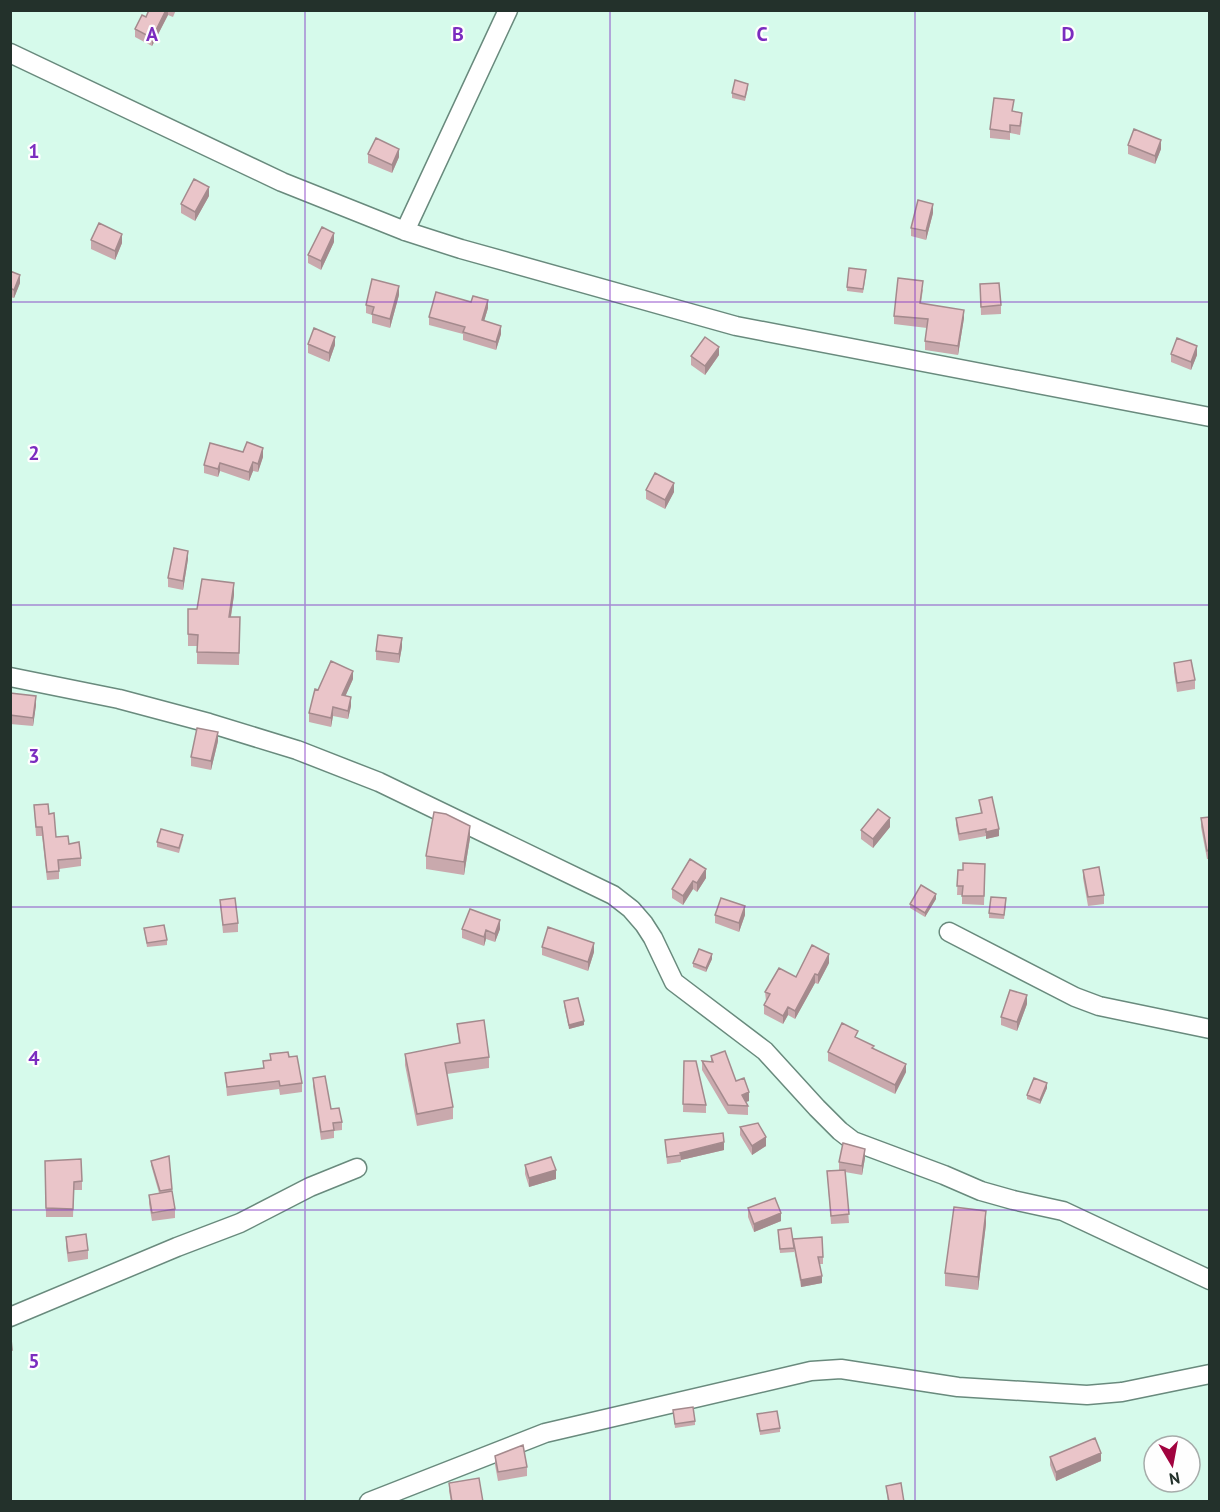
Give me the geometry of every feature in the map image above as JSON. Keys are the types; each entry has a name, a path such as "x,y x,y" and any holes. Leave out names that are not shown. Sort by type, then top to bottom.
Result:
{"street":[{"path":"405,231 508,10"},
{"path":"10,53 282,182 405,231 472,253 736,326 1209,417"},
{"path":"10,677 119,699 297,750 379,782 613,895 631,909 644,924 674,982 765,1051 817,1108 853,1141 981,1191 1063,1211 1209,1280"},
{"path":"949,932 1091,1003 1209,1029"},
{"path":"10,1317 240,1223 310,1187 357,1168"},
{"path":"369,1502 545,1433 811,1371 841,1369 958,1387 1087,1395 1122,1392 1209,1374"}],"building":[{"path":"149,10 166,10 152,38 135,29 142,15 146,17"},
{"path":"735,80 748,84 745,97 732,93"},
{"path":"994,98 1014,100 1012,111 1022,113 1020,126 1010,125 1010,132 990,129"},
{"path":"1134,129 1161,140 1155,156 1128,145"},
{"path":"376,138 399,149 392,165 368,154"},
{"path":"194,179 209,187 195,212 181,204"},
{"path":"918,200 933,204 926,231 911,228"},
{"path":"99,223 122,234 115,251 91,240"},
{"path":"322,227 334,233 321,261 308,255"},
{"path":"849,268 866,270 863,289 847,287"},
{"path":"10,271 20,275 14,290 10,288"},
{"path":"898,278 923,281 920,303 964,310 958,346 925,341 928,319 894,316"},
{"path":"372,279 399,286 390,319 372,314 374,307 366,305"},
{"path":"999,283 1001,305 981,307 980,284"},
{"path":"436,292 471,302 473,296 488,300 482,320 501,326 496,342 463,332 465,327 429,317"},
{"path":"314,328 335,337 329,353 308,344"},
{"path":"705,337 719,347 705,366 691,356"},
{"path":"1177,338 1197,346 1191,362 1171,354"},
{"path":"247,442 263,448 258,464 253,462 249,472 220,463 218,469 204,465 210,443 243,452"},
{"path":"655,473 674,483 665,500 646,490"},
{"path":"174,548 188,551 183,581 168,578"},
{"path":"202,579 234,583 229,617 240,617 239,653 197,652 198,635 188,634 188,609 197,609"},
{"path":"378,635 402,638 399,654 376,651"},
{"path":"1191,660 1195,680 1177,683 1174,663"},
{"path":"331,661 353,671 342,695 351,697 348,711 333,707 331,718 309,713 315,689 318,690"},
{"path":"10,693 36,696 33,718 10,715"},
{"path":"197,728 218,732 211,761 191,757"},
{"path":"992,797 999,829 959,834 956,818 982,813 979,800"},
{"path":"48,804 49,814 54,813 56,837 68,836 69,844 79,842 81,858 58,860 59,871 47,872 42,827 36,827 34,805"},
{"path":"878,809 890,818 873,839 861,830"},
{"path":"434,812 446,814 470,826 464,862 426,856"},
{"path":"1209,817 1209,850 1207,851 1201,818"},
{"path":"161,829 183,835 179,848 157,842"},
{"path":"690,859 706,869 697,883 693,881 683,896 672,889"},
{"path":"963,863 985,864 984,896 962,896 963,886 957,886 958,870 963,870"},
{"path":"1099,867 1104,895 1088,897 1083,870"},
{"path":"921,885 936,894 925,913 910,904"},
{"path":"991,897 1006,898 1004,915 989,913"},
{"path":"235,898 238,923 223,925 220,900"},
{"path":"721,898 745,906 739,923 715,915"},
{"path":"470,909 500,920 495,934 486,930 484,937 462,929"},
{"path":"164,925 167,940 147,943 144,928"},
{"path":"548,927 594,943 588,962 542,947"},
{"path":"812,945 829,954 795,1011 788,1007 783,1016 764,1005 770,994 765,992 779,968 796,977"},
{"path":"699,949 712,954 706,968 693,963"},
{"path":"1010,990 1027,995 1017,1022 1001,1017"},
{"path":"578,998 584,1021 569,1025 564,1001"},
{"path":"484,1020 489,1057 445,1063 453,1107 417,1114 405,1054 460,1043 457,1024"},
{"path":"842,1023 858,1031 855,1037 874,1046 872,1048 906,1064 895,1085 828,1052"},
{"path":"725,1051 736,1081 744,1078 749,1092 742,1095 748,1106 728,1105 702,1061 713,1062 711,1056"},
{"path":"288,1052 289,1057 297,1056 302,1083 280,1086 279,1081 227,1087 225,1073 264,1068 263,1061 271,1060 270,1054"},
{"path":"684,1061 696,1061 706,1105 683,1104"},
{"path":"325,1076 331,1109 339,1108 342,1122 333,1123 334,1130 321,1132 313,1078"},
{"path":"1034,1078 1047,1083 1040,1100 1027,1095"},
{"path":"758,1123 766,1137 752,1146 740,1127"},
{"path":"723,1133 724,1142 667,1157 665,1140"},
{"path":"843,1143 865,1149 862,1166 839,1162"},
{"path":"169,1156 172,1189 160,1191 151,1161"},
{"path":"551,1157 556,1170 529,1178 525,1165"},
{"path":"81,1159 82,1181 74,1182 73,1209 46,1208 45,1161"},
{"path":"845,1170 849,1214 831,1216 827,1171"},
{"path":"172,1191 175,1209 152,1213 149,1195"},
{"path":"775,1198 781,1213 754,1224 748,1208"},
{"path":"954,1207 986,1211 978,1277 945,1273"},
{"path":"791,1228 794,1248 780,1249 778,1230"},
{"path":"86,1234 88,1250 68,1253 66,1237"},
{"path":"822,1237 823,1257 818,1257 822,1276 801,1280 793,1239"},
{"path":"10,1327 12,1350 10,1350"},
{"path":"693,1407 695,1421 675,1424 673,1410"},
{"path":"777,1411 780,1428 760,1431 757,1414"},
{"path":"1095,1438 1101,1453 1056,1472 1050,1457"},
{"path":"523,1445 527,1467 498,1472 495,1456"},
{"path":"479,1478 483,1502 452,1502 449,1483"},
{"path":"901,1483 904,1502 889,1502 886,1486"}]}
